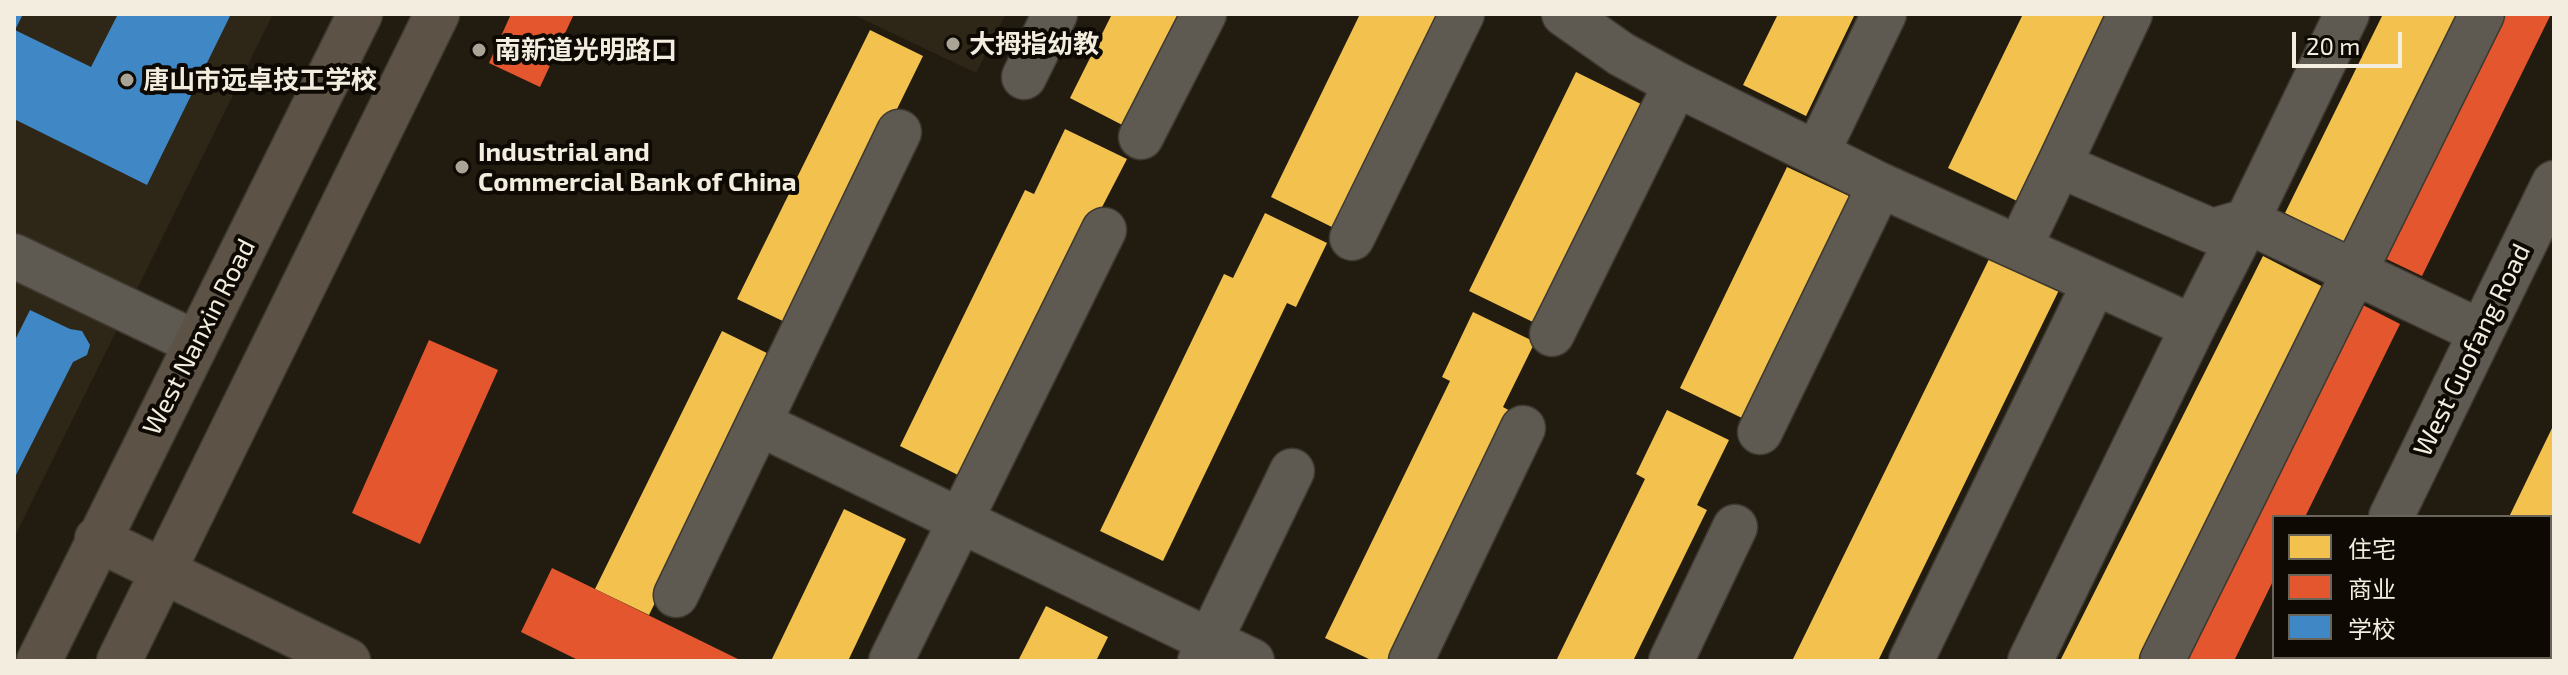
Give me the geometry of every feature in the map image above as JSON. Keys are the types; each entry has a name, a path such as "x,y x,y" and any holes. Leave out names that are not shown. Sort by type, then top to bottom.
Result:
{"main road":[{"name":"West Nanxin Road","path":"39,661 360,14"},
{"path":"119,661 437,14"},
{"path":"97,539 348,661"}],"street":[{"path":"1024,77 1055,14"},
{"path":"1141,137 1204,14"},
{"path":"1352,238 1462,14"},
{"path":"1564,14 1621,54 1676,84 1880,185 2193,327"},
{"path":"1817,153 1884,14"},
{"path":"2020,246 2130,14"},
{"path":"2030,661 2347,14"},
{"path":"2162,661 2482,14"},
{"path":"1552,334 1676,84"},
{"path":"676,595 899,132"},
{"path":"2059,165 2212,231 2247,221 2481,332"},
{"name":"West Guofang Road","path":"2392,515 2554,183"},
{"path":"1760,432 1880,185"},
{"path":"891,661 1104,230"},
{"path":"14,256 196,343"},
{"path":"1911,661 2094,284"},
{"path":"760,424 960,521 1205,651 1252,661"},
{"path":"1411,661 1523,428"},
{"path":"1205,651 1292,471"},
{"path":"1671,661 1735,527"}],"shaded area":[{"path":"14,14 273,14 14,538"},
{"name":"大拇指幼教","path":"852,14 1006,14 976,73"}],"building: 住宅":[{"path":"1112,14 1191,14 1132,130 1070,98"},
{"path":"1360,14 1443,14 1338,230 1271,197"},
{"path":"1778,14 1855,14 1806,116 1743,85"},
{"path":"2023,14 2109,14 2017,201 1948,168"},
{"path":"2383,14 2470,14 2355,248 2285,213"},
{"path":"870,30 923,56 791,325 737,299"},
{"path":"1576,72 1643,105 1537,324 1469,291"},
{"path":"1065,129 1127,159 962,477 900,446 1025,190 1034,194"},
{"path":"1787,167 1851,197 1744,419 1680,388"},
{"path":"1265,213 1327,243 1296,307 1287,303 1163,561 1100,531 1224,274 1233,278"},
{"path":"1992,253 2061,286 1878,661 1792,661"},
{"path":"2263,256 2335,293 2151,661 2060,661"},
{"path":"1473,312 1535,342 1503,407 1512,412 1391,661 1373,661 1325,638 1450,381 1442,377"},
{"path":"722,331 775,357 649,615 595,589"},
{"path":"1667,410 1729,440 1697,505 1707,510 1633,661 1556,661 1645,479 1636,474"},
{"path":"2554,424 2552,597 2552,515 2510,515"},
{"path":"844,509 906,539 848,661 771,661"},
{"path":"1046,606 1108,637 1096,661 1018,661"}],"building: 商业":[{"path":"511,14 574,14 540,87 489,63"},
{"path":"2498,14 2551,14 2422,276 2380,256"},
{"path":"2357,302 2400,324 2306,515 2272,515 2272,583 2234,661 2181,661"},
{"path":"429,340 498,370 420,544 352,513"},
{"path":"552,568 742,661 580,661 521,632"}],"building: 学校":[{"path":"14,14 23,14 15,30 91,67 118,14 231,14 147,185 14,119"},
{"path":"30,310 70,329 82,331 90,345 87,355 73,362 14,479 14,342"}],"place":[{"name":"大拇指幼教","path":"953,44"},
{"name":"南新道光明路口","path":"479,50"},
{"name":"唐山市远卓技工学校","path":"127,80"},
{"name":"Industrial and Commercial Bank of China","path":"462,167"}]}
